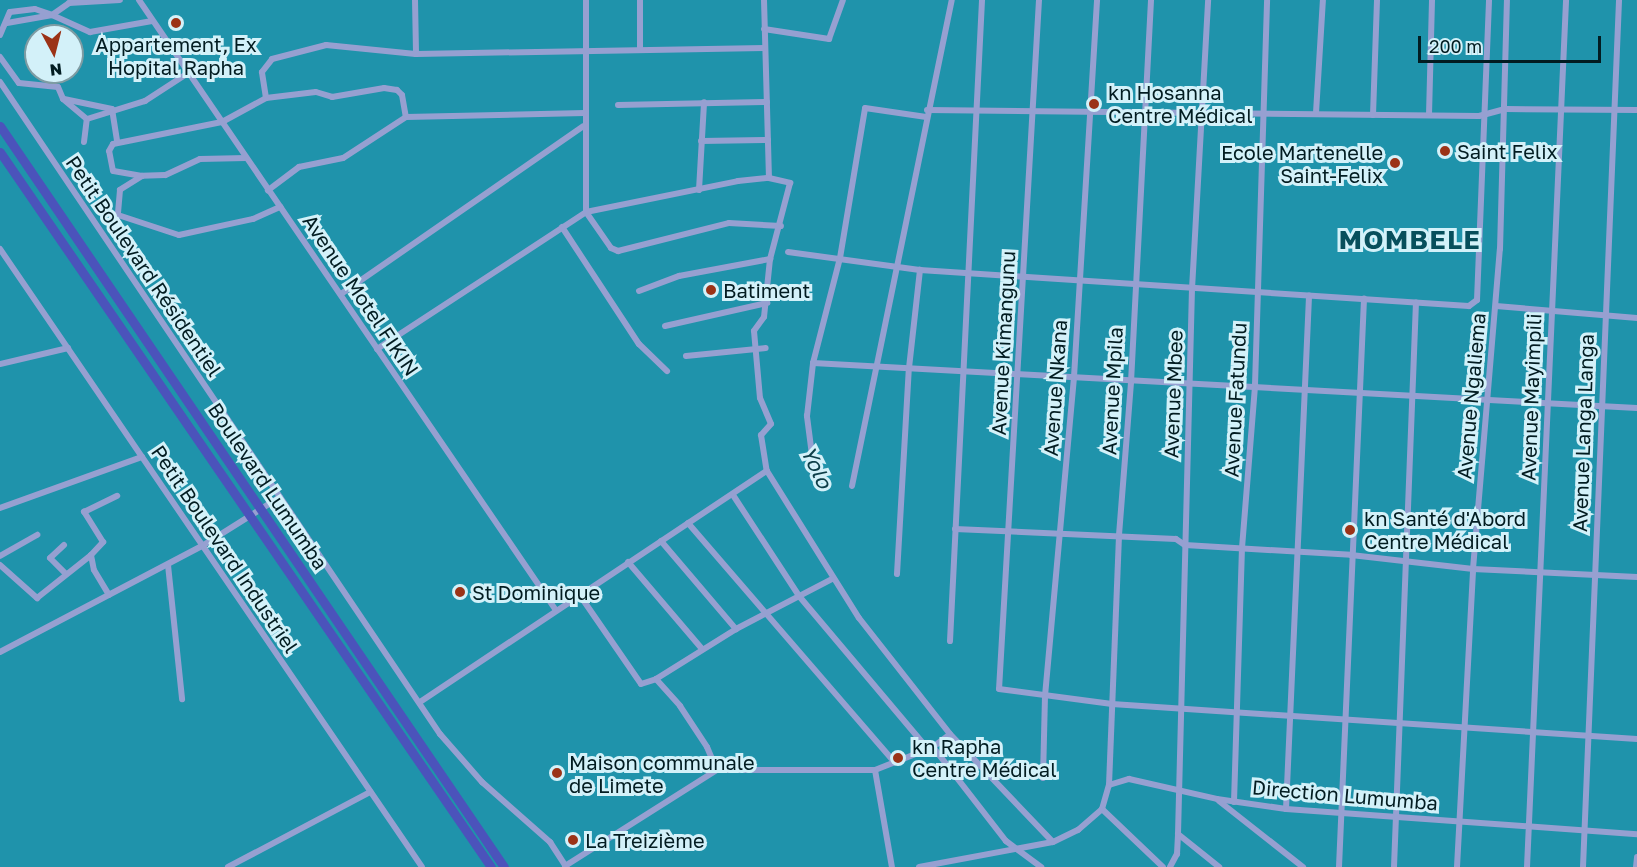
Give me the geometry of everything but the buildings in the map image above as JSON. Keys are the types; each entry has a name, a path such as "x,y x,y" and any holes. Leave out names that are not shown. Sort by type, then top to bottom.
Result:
{"highway":[{"name":"Boulevard Lumumba","path":"0,126 504,867"},
{"name":"Boulevard Lumumba","path":"0,152 491,867"}],"street":[{"path":"8,23 52,15 69,3 120,0"},
{"name":"Avenue Motel FIKIN","path":"139,0 555,609"},
{"path":"415,0 416,54"},
{"path":"586,0 584,126 586,212 613,251 729,224 781,226"},
{"path":"640,0 640,49"},
{"path":"764,0 769,178"},
{"path":"764,29 829,39 843,0"},
{"path":"852,486 926,114 952,0"},
{"path":"950,641 982,0"},
{"name":"Avenue Kimangunu","path":"1039,0 999,689 1046,696"},
{"name":"Avenue Nkana","path":"1043,778 1046,696 1074,377 1097,0"},
{"name":"Avenue Mpila","path":"1109,785 1119,535 1131,382 1133,285 1151,0"},
{"name":"Avenue Mbee","path":"1170,867 1177,855 1178,834 1179,708 1191,384 1192,289 1208,0"},
{"name":"Avenue Fatundu","path":"1234,802 1242,548 1255,385 1267,0"},
{"path":"1316,113 1323,0"},
{"path":"1373,115 1377,0"},
{"path":"1429,115 1432,0"},
{"path":"788,252 920,270 1469,306 1477,300 1489,0"},
{"name":"Avenue Ngaliema","path":"1457,867 1473,569 1496,306 1506,109 1507,0"},
{"name":"Avenue Mayimpili","path":"1527,867 1566,0"},
{"name":"Avenue Langa Langa","path":"1583,867 1586,737 1618,0"},
{"path":"0,35 8,23 10,12 20,10 35,9 90,32 152,21"},
{"path":"266,98 262,72 267,64 293,52 326,45 416,54 586,49 764,48"},
{"path":"0,57 19,83 58,87 63,99 87,119"},
{"path":"87,119 112,109 145,101 188,73"},
{"name":"Petit Boulevard Résidentiel","path":"0,82 453,750 482,782 550,842 566,866"},
{"path":"246,158 200,159 165,175 142,176 113,171 109,151 117,142 222,122 266,98 316,92 332,97 397,90 406,117"},
{"path":"63,99 112,109"},
{"path":"699,190 704,102"},
{"path":"618,105 767,102"},
{"path":"815,478 807,416 813,363 840,258 865,108 926,114 1031,111 1091,113 1202,111 1263,114 1483,116 1506,109 1637,110"},
{"path":"112,109 117,142"},
{"path":"268,190 299,167 343,158 406,117 585,113"},
{"path":"84,142 87,119"},
{"path":"341,294 584,126"},
{"path":"701,141 768,140"},
{"path":"142,176 120,190 118,215 176,235 254,219 280,207"},
{"path":"377,349 586,212 769,178 790,183 781,226 770,259 764,317 754,331 753,347 760,399 771,424 761,435 767,471 806,529 832,579 950,734 1053,842"},
{"path":"562,227 639,344 667,371"},
{"name":"Petit Boulevard Industriel","path":"0,249 422,867"},
{"path":"639,291 680,276 770,259"},
{"path":"897,574 909,368 920,270"},
{"path":"1286,809 1288,714 1310,296"},
{"path":"1339,867 1358,393 1364,299"},
{"path":"1394,867 1416,302"},
{"path":"665,326 767,303"},
{"path":"1496,306 1637,318"},
{"path":"686,356 753,347 766,348"},
{"path":"0,364 68,348"},
{"path":"813,363 1131,382 1255,385 1486,402 1637,408"},
{"path":"0,508 142,457"},
{"path":"420,702 555,609 767,471"},
{"path":"733,495 800,596 931,748 1006,841 1022,850 1041,867"},
{"path":"0,565 37,598 65,573 91,555 103,542 84,511 117,496"},
{"path":"0,652 168,565 202,546 248,514 280,497"},
{"path":"688,523 894,762"},
{"path":"955,529 1180,539 1185,545 1351,555 1473,569 1637,577"},
{"path":"0,556 37,535"},
{"path":"661,541 736,629"},
{"path":"64,545 50,558 65,573"},
{"path":"91,555 93,570 109,595"},
{"path":"628,562 702,649"},
{"path":"168,565 182,699"},
{"path":"579,594 641,684 656,679 736,629 832,579"},
{"path":"656,679 680,706 707,747 717,770"},
{"path":"1046,696 1112,704 1288,714 1465,730 1637,739"},
{"path":"566,866 717,770 875,770 931,748 950,734"},
{"path":"875,770 892,867"},
{"name":"Direction Lumumba","path":"1109,785 1130,779 1217,799 1286,809 1637,834"},
{"path":"920,867 1022,850 1053,842 1078,830 1101,809 1109,785"},
{"path":"228,867 370,792"},
{"path":"1217,799 1304,867"},
{"path":"1101,809 1163,867"},
{"path":"1178,834 1219,867"},
{"path":"1636,867 1637,857"}],"water":[{"name":"Yolo","path":"0,0 1637,0 1637,867 0,867"}],"place":[{"name":"Appartement, Ex Hopital Rapha","path":"176,23"},
{"name":"kn Hosanna Centre Médical","path":"1094,104"},
{"name":"Saint Felix","path":"1445,151"},
{"name":"Ecole Martenelle Saint-Felix","path":"1395,163"},
{"name":"Batiment","path":"711,290"},
{"name":"kn Santé d'Abord Centre Médical","path":"1350,530"},
{"name":"St Dominique","path":"460,592"},
{"name":"kn Rapha Centre Médical","path":"898,758"},
{"name":"Maison communale de Limete","path":"557,773"},
{"name":"La Treizième","path":"573,840"}],"district":[{"name":"MOMBELE","path":"1410,240"}]}
